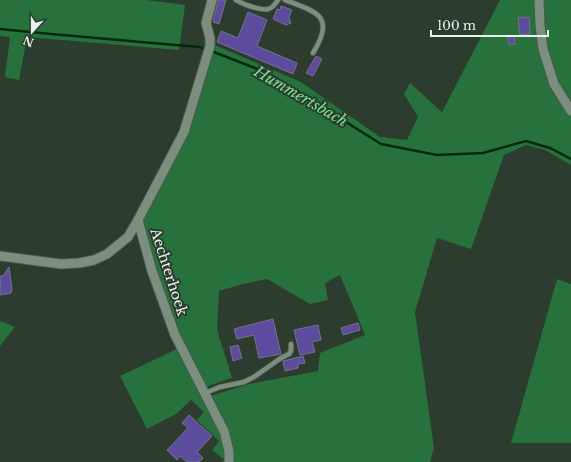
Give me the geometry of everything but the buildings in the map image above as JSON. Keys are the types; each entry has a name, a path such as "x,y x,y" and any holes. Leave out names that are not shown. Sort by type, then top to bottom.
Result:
{"street":[{"name":"Aechterhoek","path":"212,0 206,23 210,38 209,51 184,132 138,220 152,271 175,335 224,431 229,451 229,462"},
{"path":"539,0 540,25 544,49 554,84 571,111"},
{"path":"0,256 61,264 94,260 107,254 128,237 138,220"}],"lane":[{"path":"236,0 262,10 269,9 274,6 278,0"},
{"path":"285,0 309,9 322,19 324,28 322,36 313,53"},
{"path":"205,393 220,387 244,382 254,377 289,354 291,351 291,344"}],"green space":[{"path":"0,0 147,0 185,5 179,50 27,37 19,80 5,77 10,37 0,36"},
{"path":"500,0 571,0 571,165 545,150 526,145 504,155 471,249 437,238 415,312 434,448 430,462 232,462 211,396 249,384 318,371 320,353 365,335 340,275 325,283 328,300 310,304 267,279 219,291 217,330 232,378 205,387 178,333 153,268 141,219 187,134 215,45 301,82 380,137 407,140 418,117 404,94 410,83 442,112"},
{"path":"557,279 571,284 571,443 511,443"},
{"path":"0,321 15,327 0,346"},
{"path":"179,348 221,429 226,457 222,458 212,450 219,441 197,420 204,412 191,400 176,414 147,429 120,376"}],"waterway":[{"name":"Hummertsbach","path":"0,29 200,47 206,50"},
{"name":"Hummertsbach","path":"211,51 268,73 381,144 437,155 483,153 526,141 550,148 571,159"}]}
